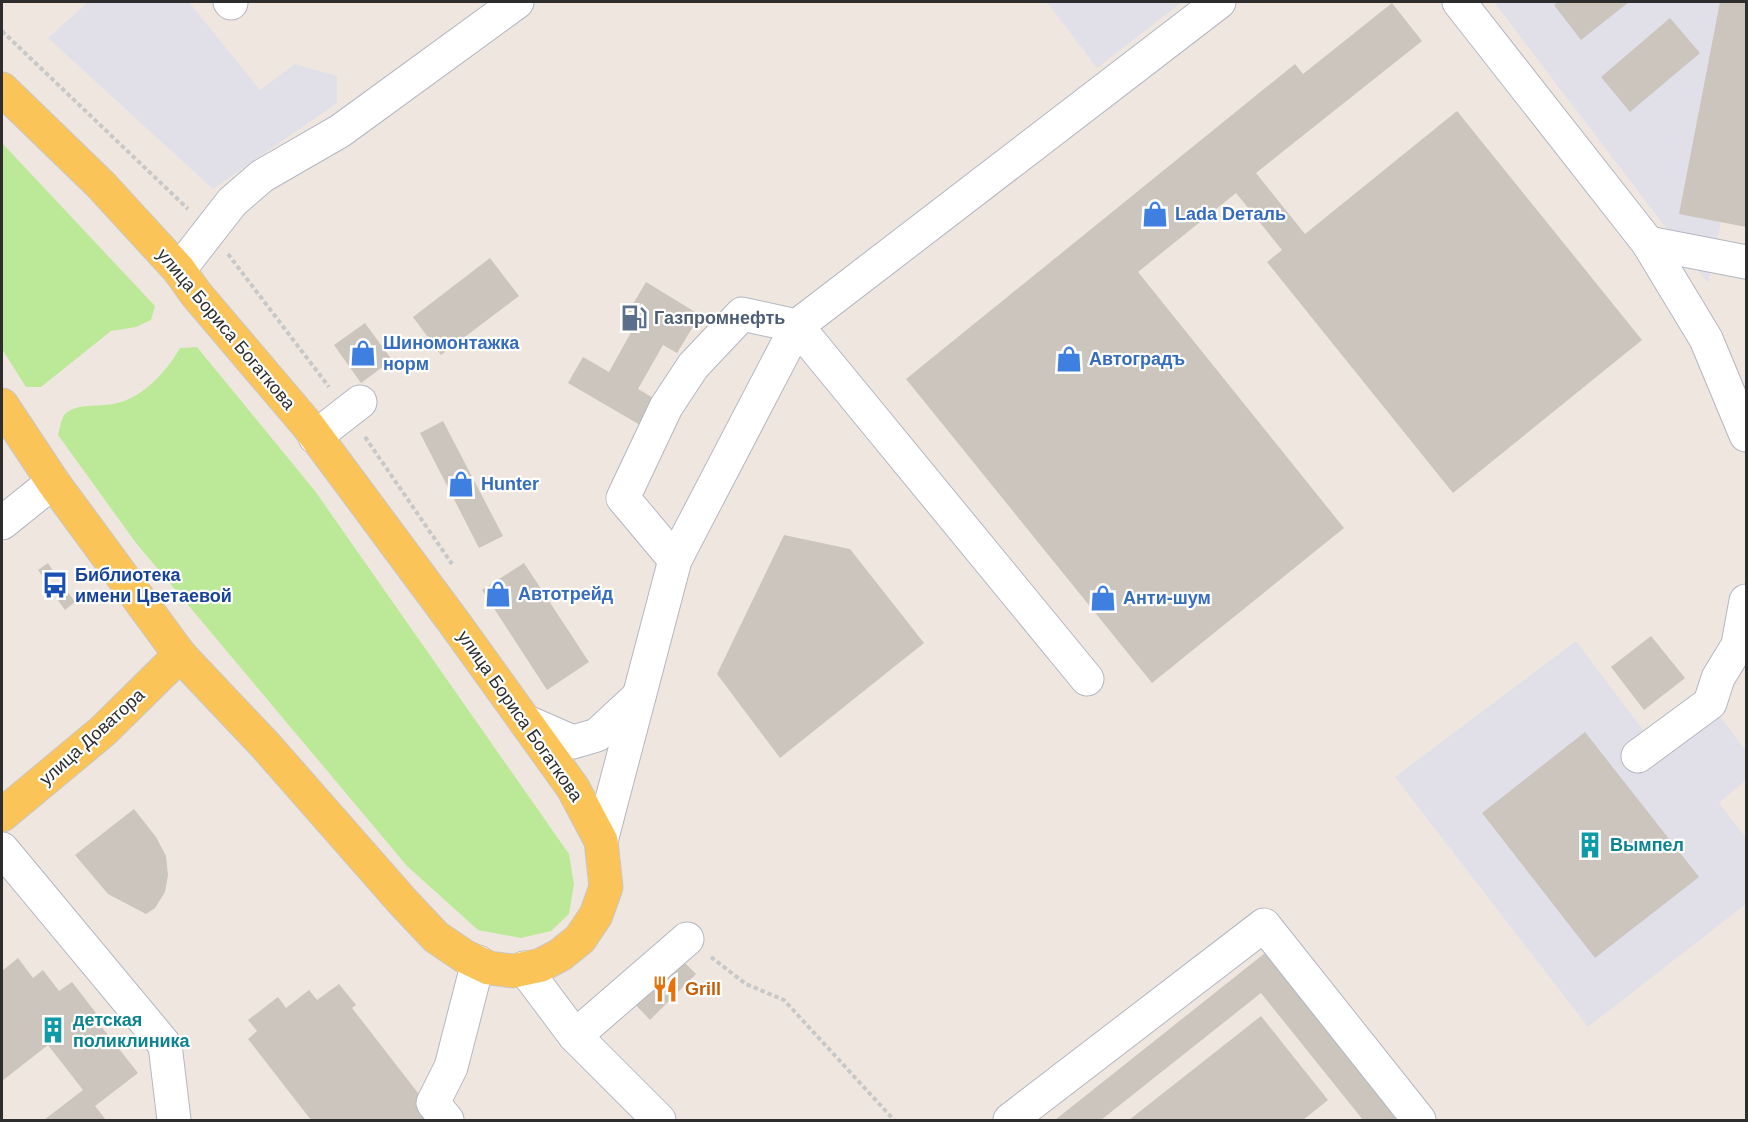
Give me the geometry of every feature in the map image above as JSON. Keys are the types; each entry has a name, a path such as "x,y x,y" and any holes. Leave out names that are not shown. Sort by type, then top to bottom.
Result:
{"main road":[{"name":"улица Бориса Богаткова","path":"2,89 101,185 179,270 196,294 315,437 573,788 601,841 606,887 596,915 580,939 560,955 541,965 513,970 489,968 464,956 436,937 402,902 266,746 180,655 5,416"},
{"name":"улица Доватора","path":"2,815 103,731 180,655"}],"street":[{"path":"179,270 232,202 262,176 340,131 517,2"},
{"path":"601,841 675,560 796,326 1219,2"},
{"path":"1459,2 1648,243 1706,339 1746,435"},
{"path":"1648,243 1746,262"},
{"path":"675,560 623,498 666,407 693,366 742,314 796,326 1088,679"},
{"path":"315,437 360,402"},
{"path":"2,523 54,482"},
{"path":"1638,756 1710,703 1718,678 1738,645 1746,601"},
{"path":"525,721 573,742 597,735 639,696"},
{"path":"2,849 165,1045 174,1120"},
{"path":"1010,1120 1264,926 1419,1120"},
{"path":"575,1036 687,939"},
{"path":"447,1120 433,1103 451,1067 478,962"},
{"path":"524,968 575,1036 659,1120"}],"path":[{"path":"687,939 746,984 784,1000 894,1120"}],"shaded area":[{"path":"88,2 189,2 260,90 295,64 337,76 337,103 213,189 48,38"},
{"path":"1047,2 1182,2 1097,68"},
{"path":"1494,2 1746,2 1746,105 1708,283"},
{"path":"1576,641 1647,735 1710,703 1746,751 1746,780 1719,803 1746,838 1746,904 1588,1027 1395,777"}],"green space":[{"path":"2,143 155,306 151,320 136,327 111,331 41,387 26,387 2,349"},
{"path":"197,347 315,491 569,854 574,884 569,914 551,931 521,938 478,930 407,866 136,543 58,435 66,413 77,408 113,404 134,397 160,375 180,348"}],"building":[{"path":"1558,2 1629,2 1581,40 1554,5"},
{"path":"1720,2 1746,2 1746,227 1679,214"},
{"name":"Автоградъ","path":"1392,3 1422,41 1256,173 1305,234 1457,111 1642,340 1453,493 1267,262 1282,250 1236,193 1138,272 1344,528 1152,683 906,379 1295,64 1303,74"},
{"path":"1670,18 1700,53 1630,112 1601,77"},
{"path":"490,258 519,296 441,355 413,317"},
{"path":"646,282 700,315 677,353 663,345 638,389 662,403 647,429 568,383 583,357 609,372 634,327 623,321"},
{"name":"Шиномонтажка норм","path":"365,323 392,360 361,383 334,345"},
{"name":"Hunter","path":"443,421 503,536 479,548 420,433"},
{"path":"784,535 850,549 924,643 780,758 717,674"},
{"path":"48,563 55,574 46,581 38,570"},
{"path":"524,563 589,662 547,690 482,590"},
{"path":"67,591 75,602 65,610 57,599"},
{"path":"1651,636 1685,678 1644,710 1611,667"},
{"name":"Вымпел","path":"1585,732 1699,877 1595,958 1482,813"},
{"path":"134,809 156,837 166,856 168,875 165,892 155,908 146,914 108,894 75,855"},
{"path":"1265,953 1398,1120 1363,1120 1261,993 1101,1120 1055,1120"},
{"name":"детская поликлиника","path":"18,958 33,978 43,970 59,991 72,982 96,1013 93,1016 138,1073 95,1106 106,1120 44,1120 83,1090 48,1045 2,1081 2,971"},
{"name":"Grill","path":"680,958 696,974 650,1020 634,1003"},
{"path":"339,984 356,1005 352,1008 439,1120 311,1120 248,1039 257,1031 248,1020 278,997 286,1008 309,990 317,1000"},
{"path":"1261,1016 1328,1100 1303,1120 1129,1120"}],"place":[{"name":"Lada Dеталь","path":"1155,214"},
{"name":"Газпромнефть","path":"634,318"},
{"name":"Шиномонтажка норм","path":"363,353"},
{"name":"Автоградъ","path":"1069,359"},
{"name":"Hunter","path":"461,484"},
{"name":"Библиотека имени Цветаевой","path":"55,585"},
{"name":"Автотрейд","path":"498,594"},
{"name":"Анти-шум","path":"1103,598"},
{"name":"Вымпел","path":"1590,845"},
{"name":"Grill","path":"665,989"},
{"name":"детская поликлиника","path":"53,1030"}]}
